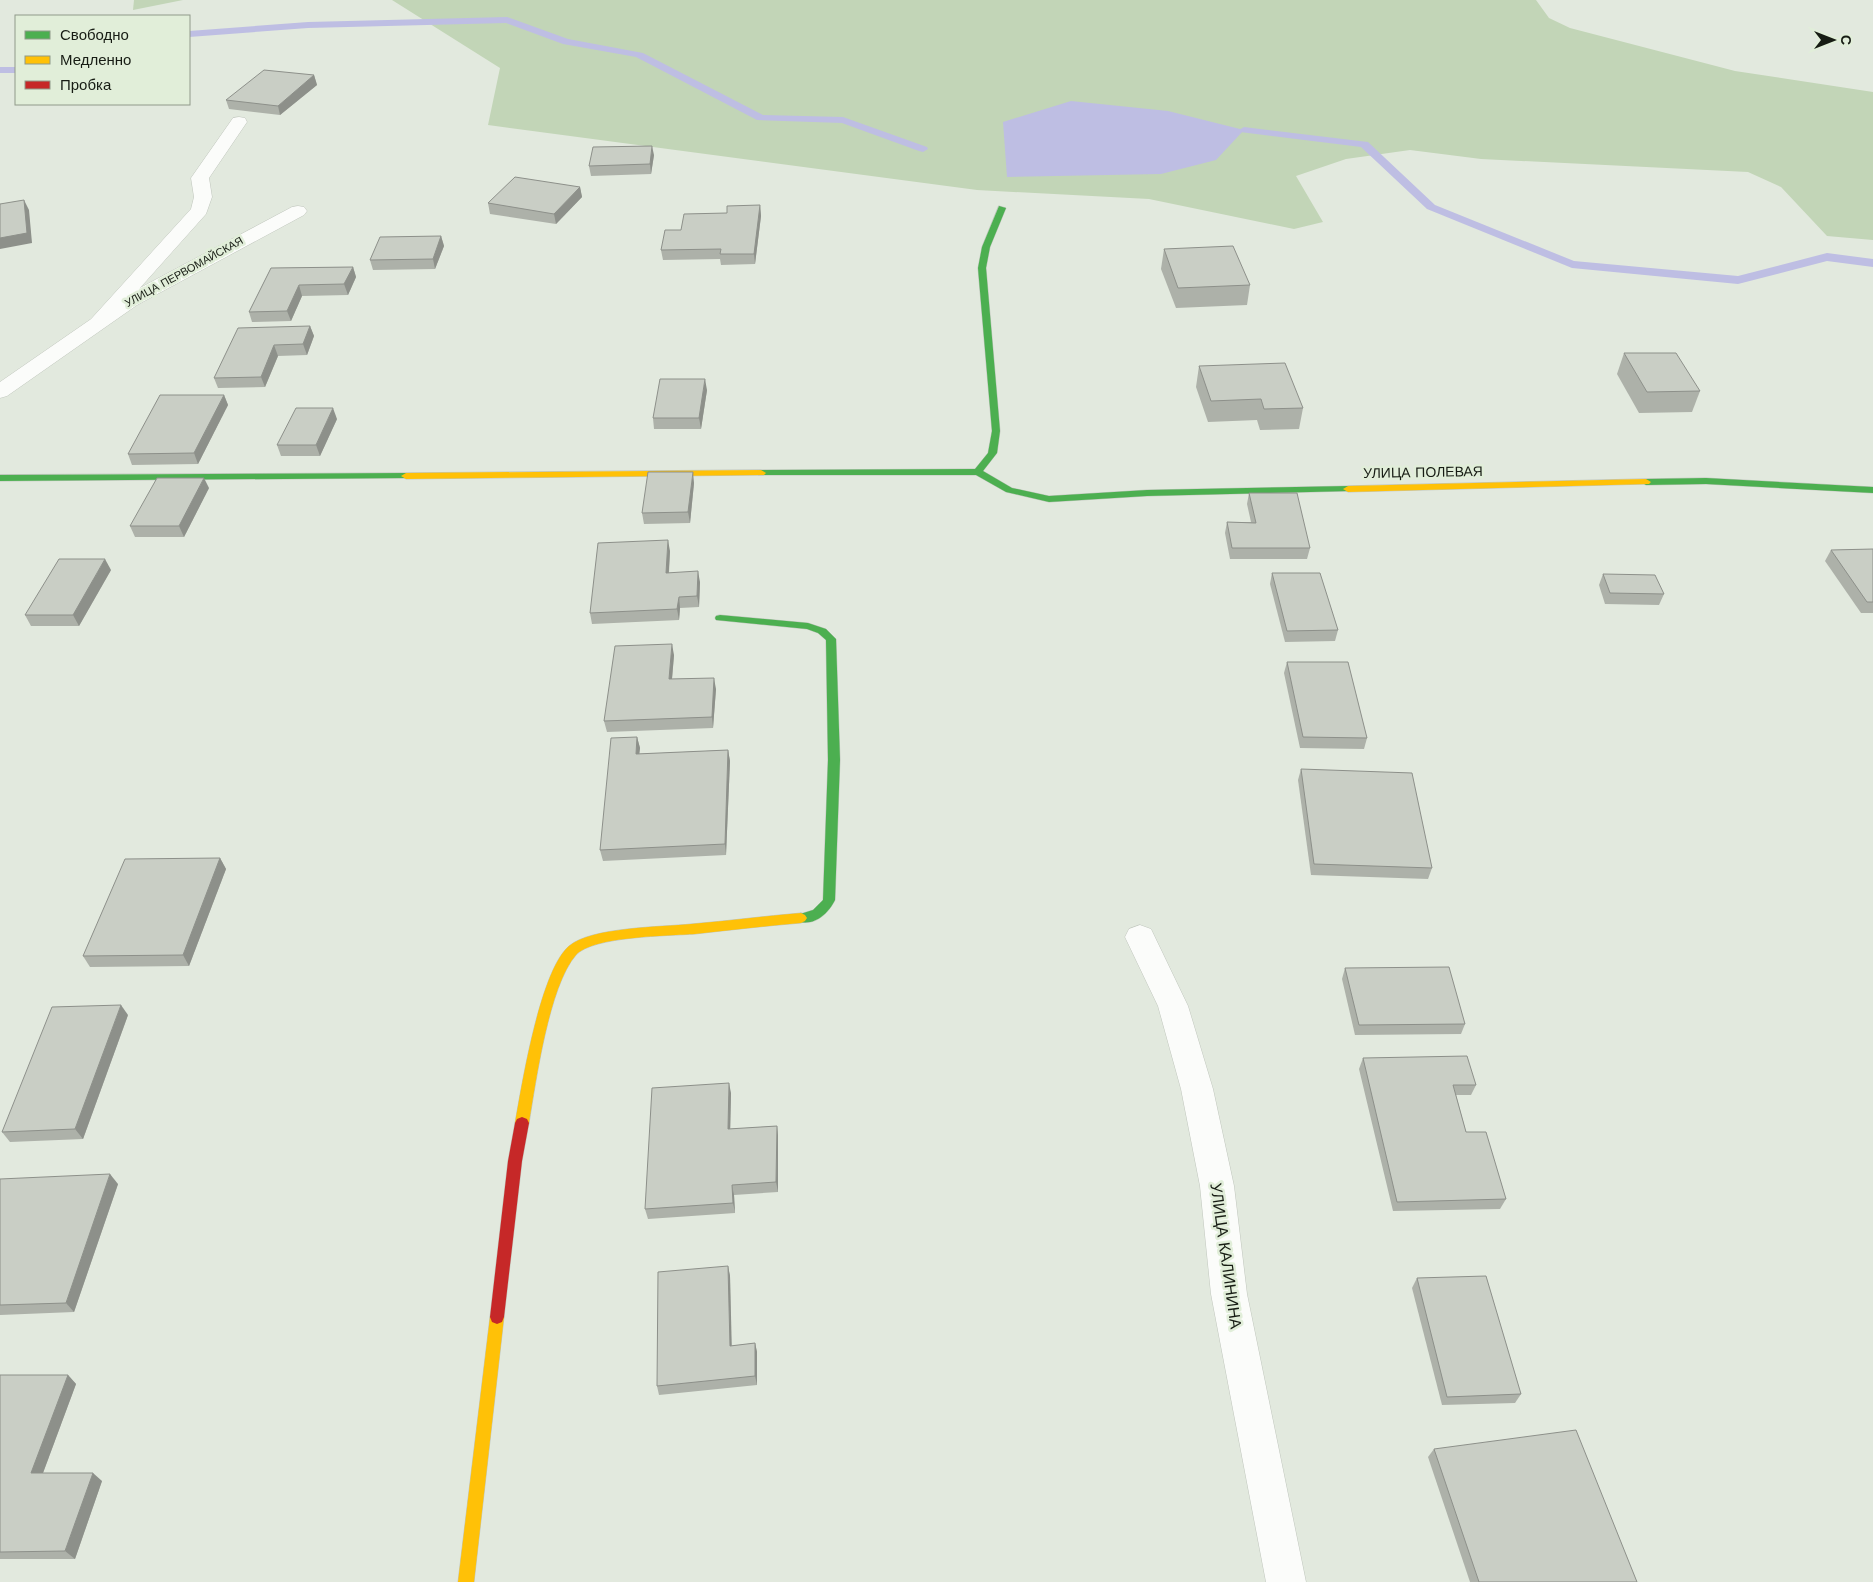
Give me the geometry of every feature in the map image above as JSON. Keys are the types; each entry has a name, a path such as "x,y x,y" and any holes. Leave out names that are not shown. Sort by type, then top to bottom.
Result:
{"street":[{"path":"99,322 200,210 203,197 200,178 239,122"},
{"path":"0,478 978,472 992,453 996,431 982,268 986,247 1002,208"},
{"name":"УЛИЦА ПЕРВОМАЙСКАЯ","path":"0,392 130,301 298,211"},
{"name":"УЛИЦА ПОЛЕВАЯ","path":"978,472 1009,490 1049,499 1147,493 1706,481 1873,490"},
{"path":"466,1582 514,1161 538,1040 556,980 564,962 573,950 581,945 614,936 811,917 823,911 829,900 834,760 831,639 822,631 808,626 720,618"},
{"name":"УЛИЦА КАЛИНИНА","path":"1140,937 1173,1006 1198,1089 1217,1186 1229,1294 1286,1582"}],"green space":[{"path":"134,0 183,0 133,10"},
{"path":"392,0 1536,0 1549,18 1570,28 1735,71 1873,92 1873,240 1827,236 1781,187 1748,172 1481,159 1410,150 1346,159 1296,176 1323,222 1294,229 1149,199 977,190 488,125 500,68"}],"water":[{"path":"1071,101 1168,111 1244,130 1216,160 1161,174 1007,177 1003,122"}],"building":[{"path":"264,70 314,75 278,106 226,100"},
{"path":"652,146 650,164 589,166 593,147"},
{"path":"515,177 580,187 554,214 488,203"},
{"path":"24,200 27,233 0,238 0,204"},
{"path":"760,205 754,254 720,254 721,249 661,250 665,230 681,230 684,214 727,213 727,206"},
{"path":"441,236 433,259 370,260 380,237"},
{"path":"1233,246 1250,285 1178,288 1164,249"},
{"path":"353,267 344,284 299,285 287,311 249,312 271,268"},
{"path":"310,326 303,344 274,345 261,377 214,378 238,328"},
{"path":"1624,353 1676,353 1700,391 1647,392"},
{"path":"1285,363 1303,408 1264,409 1261,399 1211,401 1199,366"},
{"path":"660,379 705,379 699,418 653,418"},
{"path":"160,395 224,395 194,453 128,454"},
{"path":"296,408 333,408 316,445 277,445"},
{"path":"648,472 693,472 688,512 642,513"},
{"path":"157,478 204,478 179,526 130,526"},
{"path":"1249,493 1297,493 1310,548 1232,548 1227,522 1256,523"},
{"path":"668,540 666,573 698,571 697,596 679,597 677,609 590,613 598,543"},
{"path":"1873,549 1873,602 1867,602 1831,550"},
{"path":"59,559 105,559 73,615 25,615"},
{"path":"1272,573 1320,573 1338,630 1287,631"},
{"path":"1603,574 1655,575 1664,594 1610,593"},
{"path":"672,644 669,679 714,678 712,717 604,721 615,646"},
{"path":"1287,662 1348,662 1367,738 1303,737"},
{"path":"637,737 636,754 728,750 725,844 600,850 611,738"},
{"path":"1301,769 1412,773 1432,868 1314,864"},
{"path":"220,858 183,955 83,956 125,859"},
{"path":"1449,967 1465,1024 1359,1025 1345,968"},
{"path":"121,1005 75,1129 2,1132 52,1007"},
{"path":"1467,1056 1476,1085 1453,1085 1466,1132 1486,1132 1506,1199 1397,1202 1363,1058"},
{"path":"729,1083 728,1129 777,1126 776,1182 732,1185 733,1203 645,1209 652,1088"},
{"path":"110,1174 66,1303 0,1305 0,1179"},
{"path":"728,1266 730,1346 755,1343 755,1376 657,1386 658,1272"},
{"path":"1486,1276 1521,1394 1447,1397 1417,1278"},
{"path":"0,1375 68,1375 31,1473 93,1473 65,1551 0,1552"},
{"path":"1576,1430 1637,1582 1479,1582 1434,1449"}],"waterway":[{"path":"190,34 308,25 507,20 566,42 639,55 761,118 843,120 923,149"},
{"path":"0,70 15,70"},
{"path":"1244,130 1364,144 1431,207 1572,264 1738,280 1827,257 1873,263"}],"traffic: fast":[{"path":"761,473 978,472 992,453 996,431 982,268 986,247 1002,208"},
{"path":"978,472 1009,490 1049,499 1147,493 1348,489"},
{"path":"0,478 406,476"},
{"path":"1646,482 1706,481 1873,490"},
{"path":"720,618 808,626 822,631 831,639 834,760 829,900 818,914 801,918"}],"traffic: slow":[{"path":"406,476 761,473"},
{"path":"1348,489 1646,482"},
{"path":"522,1123 534,1058 547,1005 555,981 564,962 573,950 596,940 630,934 801,918"},
{"path":"466,1582 497,1317"}],"traffic: jam":[{"path":"497,1317 515,1161 522,1123"}]}
